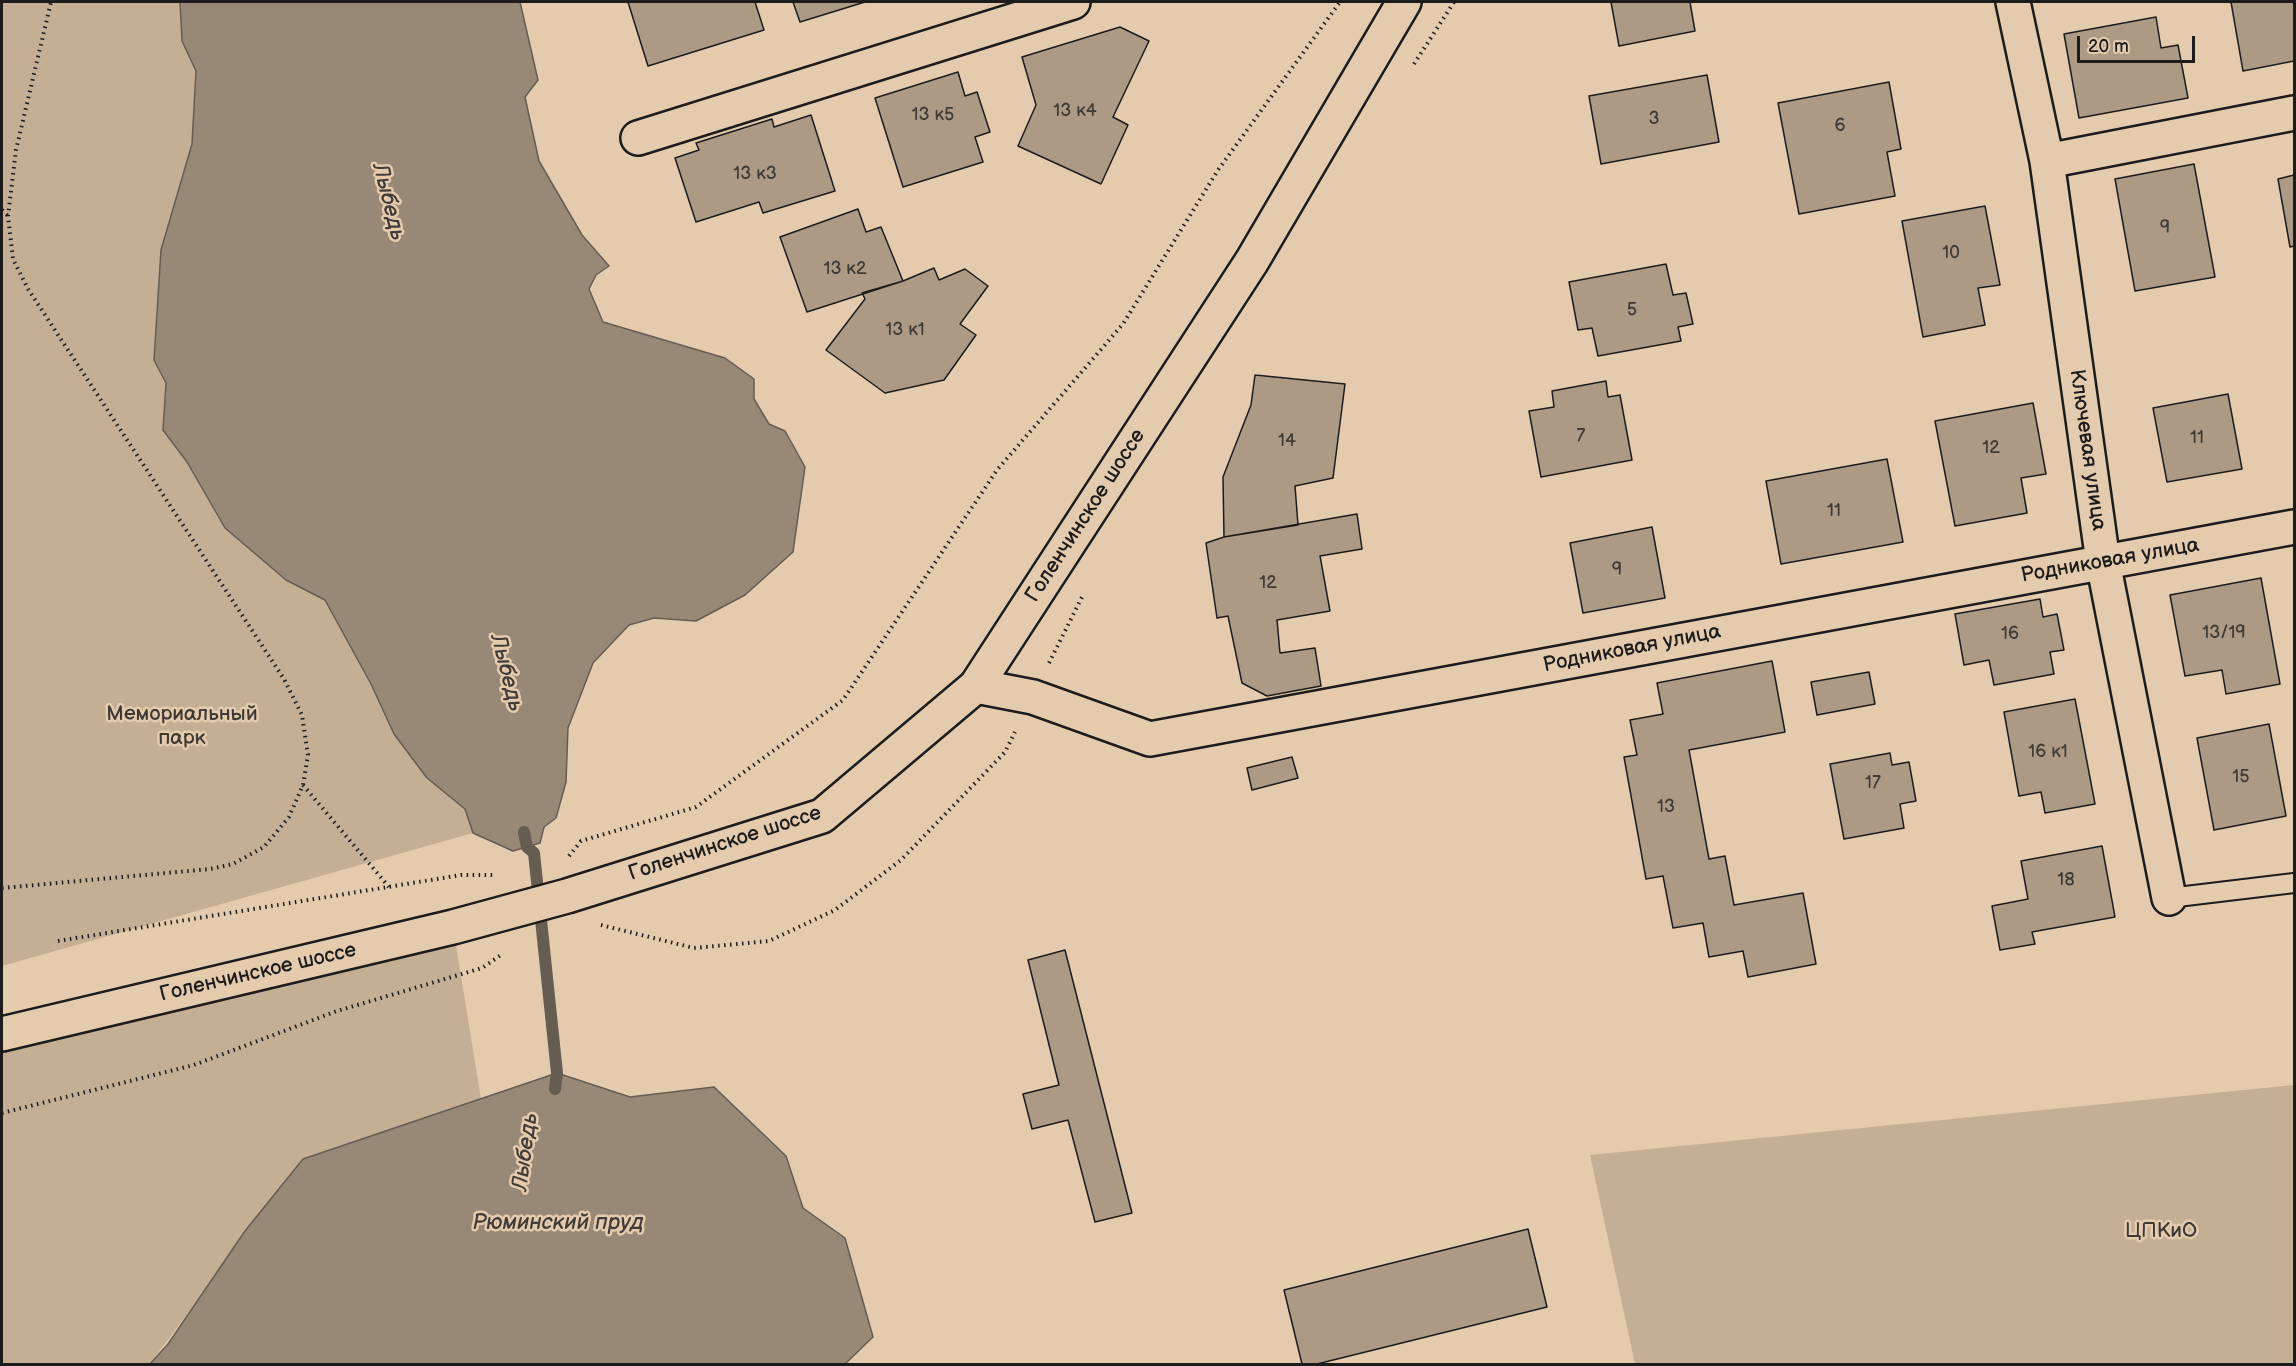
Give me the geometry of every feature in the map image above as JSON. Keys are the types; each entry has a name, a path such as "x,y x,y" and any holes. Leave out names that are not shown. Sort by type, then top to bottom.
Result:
{"street":[{"path":"638,138 1073,2"},
{"name":"Ключевая улица","path":"2013,2 2047,161 2103,562 2169,898"},
{"name":"Голенчинское шоссе","path":"2,1034 453,927 567,896 822,816 976,686 1252,261 1394,8"},
{"path":"2047,161 2295,113"},
{"name":"Родниковая улица","path":"976,686 1033,697 1150,739 2295,527"}],"lane":[{"path":"2169,898 2295,883"}],"path":[{"path":"2,888 210,869 233,864 264,847 289,817 303,786 308,755 302,715 284,679 28,289 13,260 8,216 16,150 51,2"},
{"path":"565,860 581,841 696,807 843,700 997,470 1123,324 1218,170 1340,2"},
{"path":"2,210 8,216"},
{"path":"303,786 390,887"},
{"path":"58,941 461,875 505,874"},
{"path":"2,1113 194,1065 337,1011 482,968 507,950"}],"green space":[{"name":"Мемориальный парк","path":"2,2 180,2 182,41 196,71 192,144 161,250 154,360 166,383 164,430 187,462 286,580 325,600 371,684 394,734 427,778 466,809 473,833 2,966"},
{"path":"453,927 481,1099 302,1159 150,1364 2,1364 2,1035"},
{"name":"ЦПКиО","path":"2294,1085 2294,1364 1635,1364 1590,1155"}],"water":[{"path":"180,2 520,2 538,80 525,97 539,161 582,235 609,266 596,275 589,289 603,322 725,358 754,379 754,399 769,424 785,431 805,467 793,552 745,595 696,621 654,618 629,625 593,663 568,728 566,782 556,818 544,827 540,843 513,851 473,833 465,809 427,778 394,734 371,684 325,600 286,580 225,528 187,462 163,430 166,383 154,360 161,250 192,144 196,71 182,41"},
{"name":"Рюминский пруд","path":"557,1073 630,1097 714,1087 786,1156 803,1208 845,1238 873,1337 845,1364 150,1364 168,1344 245,1231 303,1159"}],"building":[{"path":"628,2 755,2 764,30 648,66"},
{"path":"793,2 865,2 800,22"},
{"path":"1611,2 1690,2 1695,31 1619,46"},
{"path":"2231,2 2294,2 2294,61 2243,71"},
{"path":"2156,17 2161,48 2178,45 2188,98 2079,118 2064,34"},
{"path":"1120,27 1149,41 1113,117 1128,125 1101,184 1018,146 1036,105 1022,57"},
{"path":"958,72 965,96 977,92 990,132 975,137 983,162 903,187 875,98"},
{"path":"1707,75 1719,142 1601,164 1589,96"},
{"path":"1889,82 1901,149 1887,152 1895,196 1799,214 1778,103"},
{"path":"811,115 835,191 763,213 759,202 696,222 675,158 699,150 696,143 772,119 774,127"},
{"path":"2194,164 2215,277 2135,291 2115,179"},
{"path":"2294,175 2294,246 2290,247 2278,179"},
{"path":"1985,206 2000,285 1978,288 1985,325 1923,337 1902,221"},
{"path":"858,209 866,232 881,227 903,281 807,312 780,237"},
{"path":"1666,264 1673,295 1686,293 1693,324 1678,327 1681,341 1598,356 1592,328 1578,330 1569,282"},
{"path":"934,268 939,280 965,269 988,286 960,324 976,335 944,380 885,393 826,350 865,299 862,293 903,281"},
{"path":"1255,375 1345,384 1333,478 1295,486 1298,525 1224,537 1223,477 1251,405"},
{"path":"1606,381 1608,397 1620,395 1632,460 1541,477 1529,411 1554,407 1552,391"},
{"path":"2228,394 2242,469 2167,482 2153,408"},
{"path":"2033,403 2046,474 2021,478 2027,513 1955,526 1935,421"},
{"path":"1887,459 1903,542 1781,564 1766,481"},
{"path":"1357,514 1362,549 1320,556 1330,611 1277,620 1280,653 1315,648 1321,686 1267,696 1242,683 1228,616 1217,618 1206,543 1224,537"},
{"path":"1652,527 1665,598 1583,613 1570,543"},
{"path":"2261,578 2280,684 2226,694 2222,670 2185,676 2170,595"},
{"path":"2040,599 2043,617 2057,614 2064,650 2050,652 2054,674 1994,685 1989,660 1964,665 1955,614"},
{"path":"1772,661 1785,732 1689,750 1709,859 1725,856 1734,905 1803,893 1816,964 1748,977 1743,951 1709,957 1703,923 1673,928 1663,876 1646,879 1624,757 1637,755 1630,720 1663,714 1657,683"},
{"path":"1869,672 1875,704 1817,715 1811,682"},
{"path":"2075,699 2095,804 2045,813 2041,792 2019,796 2004,712"},
{"path":"2269,724 2286,816 2214,830 2197,738"},
{"path":"1890,753 1892,765 1909,762 1916,801 1900,804 1904,828 1844,839 1830,764"},
{"path":"1292,757 1298,778 1252,790 1247,768"},
{"path":"2102,846 2115,917 2032,932 2035,944 2000,950 1992,906 2028,899 2021,861"},
{"path":"1065,950 1132,1213 1095,1222 1068,1120 1032,1129 1023,1094 1059,1085 1028,960"},
{"path":"1528,1229 1547,1307 1317,1364 1302,1364 1284,1290"}],"waterway":[{"name":"Лыбедь","path":"524,832 527,847 534,853 557,1073 555,1089"}]}
